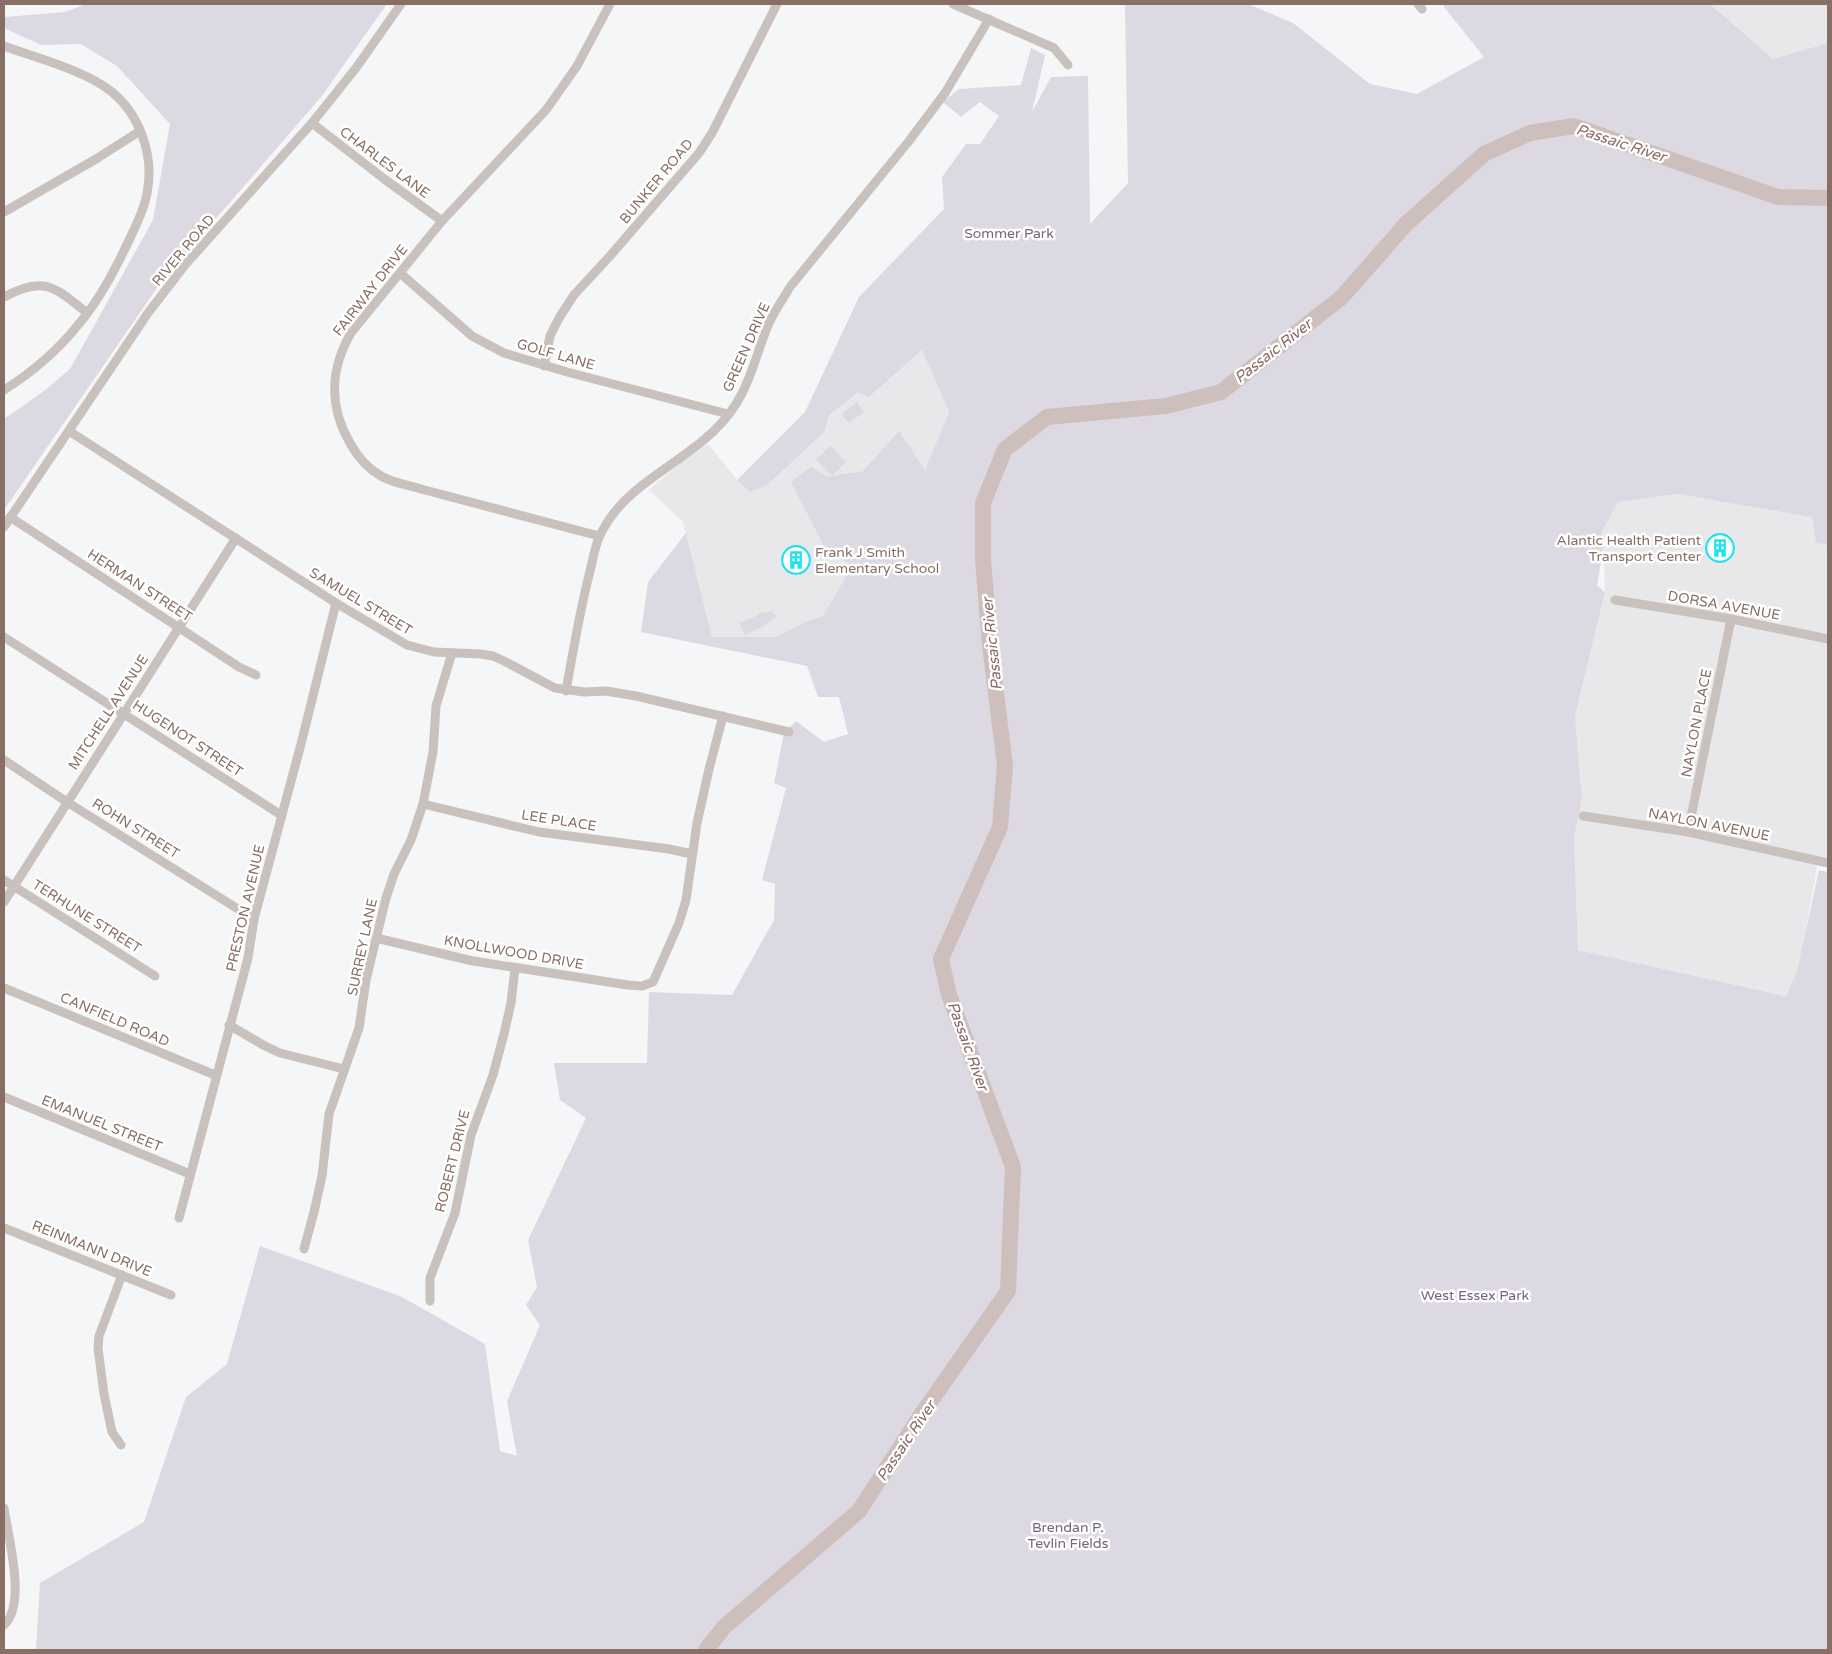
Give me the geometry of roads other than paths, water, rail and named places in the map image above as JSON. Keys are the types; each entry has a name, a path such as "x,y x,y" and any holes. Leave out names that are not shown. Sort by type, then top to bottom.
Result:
{"street":[{"name":"RIVER ROAD","path":"4,527 148,313 185,265 312,123 356,68 401,4"},
{"name":"FAIRWAY DRIVE","path":"600,536 392,481 371,469 355,452 346,437 336,408 334,382 336,366 351,333 442,221 530,128 561,91 578,66 610,4"},
{"name":"BUNKER ROAD","path":"544,366 550,336 574,294 671,187 703,147 712,133 777,4"},
{"path":"954,4 1054,48 1068,64"},
{"name":"GREEN DRIVE","path":"566,690 585,588 600,536 620,505 715,430 728,414 746,386 769,323 790,287 910,141 945,93 989,20"},
{"path":"4,46 83,75 112,92 127,107 140,131 147,154 149,172 144,206 113,275 77,326 47,357 4,390"},
{"name":"CHARLES LANE","path":"312,123 382,178 442,221"},
{"path":"4,212 96,159 140,131"},
{"name":"GOLF LANE","path":"400,273 480,341 504,354 728,414"},
{"path":"4,297 25,287 42,286 53,288 62,292 87,313"},
{"name":"SAMUEL STREET","path":"69,431 336,603 407,645 434,652 493,656 556,688 584,692 606,691 628,695 789,732"},
{"name":"HERMAN STREET","path":"10,517 239,667 256,676"},
{"name":"MITCHELL AVENUE","path":"4,902 236,538"},
{"name":"DORSA AVENUE","path":"1615,600 1731,619 1828,639"},
{"name":"PRESTON AVENUE","path":"179,1218 215,1075 248,958 254,919 301,744 336,603"},
{"name":"NAYLON PLACE","path":"1688,832 1731,619"},
{"name":"HUGENOT STREET","path":"4,637 281,815"},
{"name":"SURREY LANE","path":"304,1248 322,1176 330,1114 344,1069 355,1044 366,980 386,898 394,874 411,840 423,804 433,752 436,706 452,653"},
{"path":"692,854 703,792 723,716"},
{"name":"ROHN STREET","path":"4,760 254,919"},
{"name":"LEE PLACE","path":"423,804 539,832 669,849 692,854"},
{"name":"NAYLON AVENUE","path":"1583,816 1688,832 1828,863"},
{"name":"KNOLLWOOD DRIVE","path":"376,938 473,961 642,986 653,982 679,923 686,900 692,854"},
{"name":"TERHUNE STREET","path":"4,880 156,976"},
{"name":"ROBERT DRIVE","path":"430,1301 430,1278 455,1213 471,1135 493,1075 511,1002 515,968"},
{"name":"CANFIELD ROAD","path":"4,988 215,1075"},
{"path":"229,1025 280,1053 344,1069"},
{"name":"EMANUEL STREET","path":"4,1097 190,1174"},
{"name":"REINMANN DRIVE","path":"4,1228 170,1294"},
{"path":"121,1445 112,1432 104,1394 98,1348 99,1336 122,1275"},
{"path":"4,1508 16,1589 16,1601 9,1619 4,1625"}],"waterway":[{"name":"Passaic River","path":"706,1650 724,1627 859,1511 921,1415 1008,1291 1013,1167 949,995 941,959 1000,827 1005,766 990,645 983,559 983,503 1005,449 1047,417 1166,406 1221,392 1342,297 1406,224 1484,154 1530,133 1574,126 1778,197 1828,198"}],"place":[{"name":"Alantic Health Patient Transport Center","path":"1720,548"},
{"name":"Frank J Smith Elementary School","path":"796,560"}],"park label":[{"name":"Sommer Park","path":"1009,233"},
{"name":"West Essex Park","path":"1475,1295"},
{"name":"Brendan P. Tevlin Fields","path":"1068,1535"}]}
